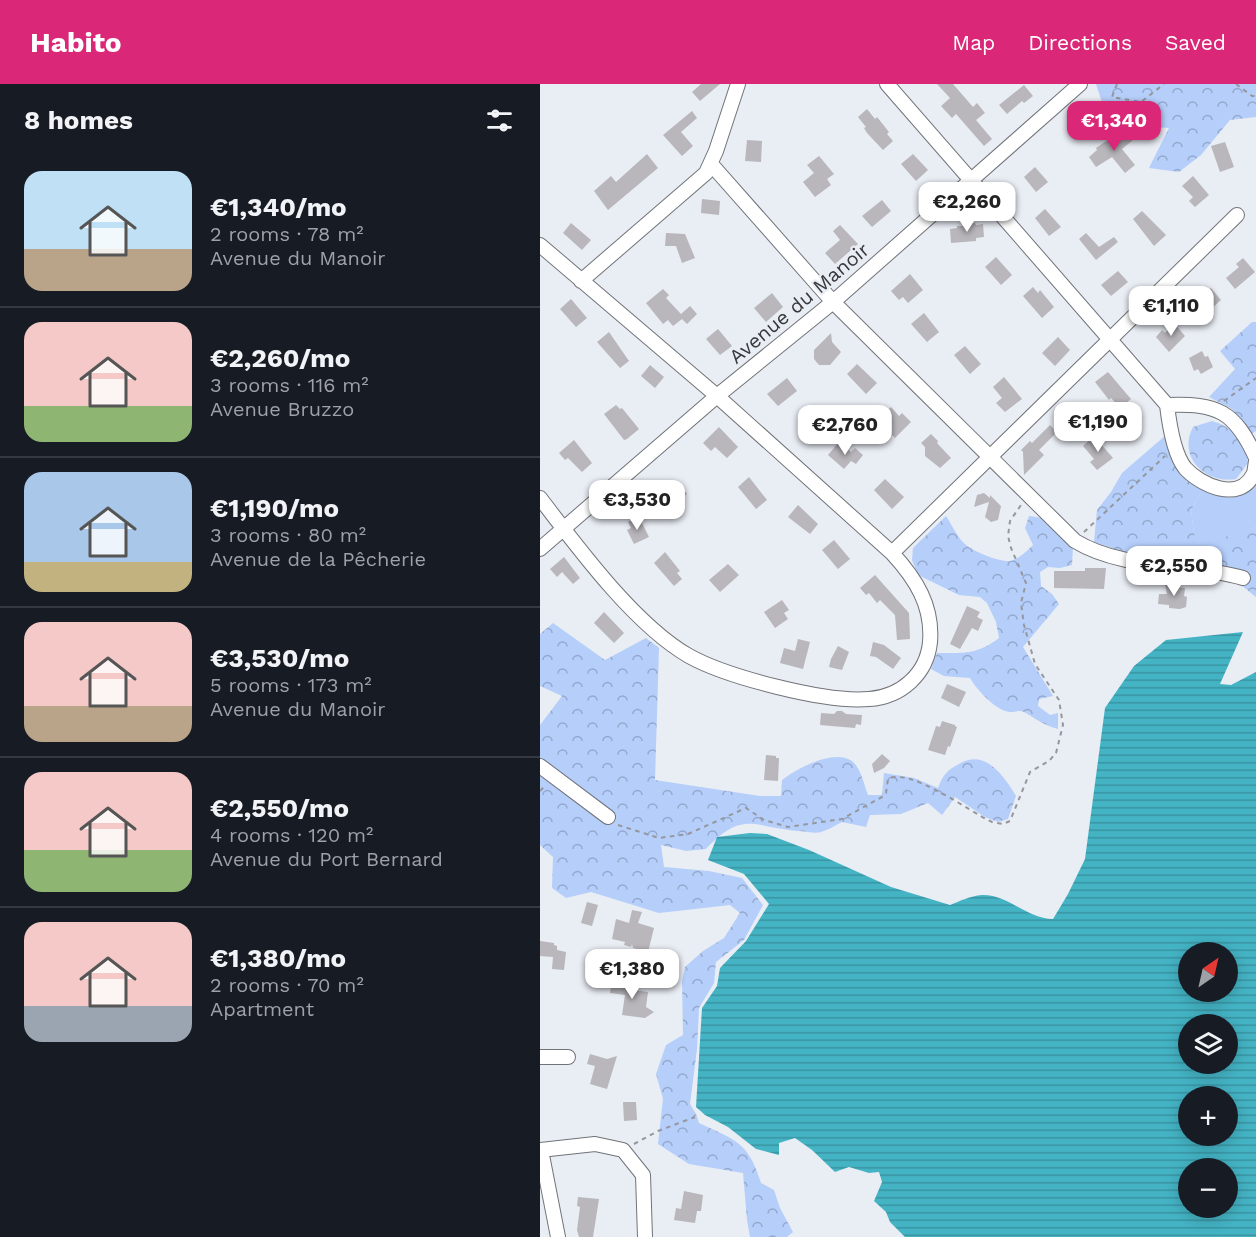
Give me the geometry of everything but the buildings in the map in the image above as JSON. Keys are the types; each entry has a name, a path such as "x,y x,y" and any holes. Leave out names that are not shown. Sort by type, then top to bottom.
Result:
{"street":[{"path":"581,281 706,173 738,84"},
{"path":"887,84 1167,405 1170,431 1184,466 1201,481 1219,490 1239,488 1252,476 1256,459 1249,441 1225,414 1199,404 1167,405"},
{"name":"Avenue du Manoir","path":"540,549 717,396 833,302 1080,84"},
{"path":"711,164 833,302 1075,541 1090,550 1108,555 1170,567 1222,572 1243,578"},
{"path":"892,553 1237,215"},
{"path":"540,245 717,396 892,553 916,581 923,596 931,630 927,658 913,680 901,689 886,696 848,699 802,692 770,684 691,657 651,628 563,529 540,498"},
{"path":"540,766 608,817"},
{"path":"540,1057 568,1057"},
{"path":"558,1237 540,1150 595,1144 623,1150 643,1174 645,1237"}],"path":[{"path":"1117,84 1112,97 1141,102 1164,84"},
{"path":"1236,84 1252,96 1256,96"},
{"path":"1212,409 1256,378"},
{"path":"1075,541 1176,446"},
{"path":"608,817 619,826 659,838 688,834 746,808 764,820 788,827 842,819 882,797 886,793 888,779 892,776 920,782 992,822 1003,824 1010,821 1030,772 1049,761 1056,753 1063,725 1059,700 1035,664 1029,647 1021,603 1026,583 1008,536 1010,521 1024,501"},
{"path":"623,1150 658,1131 694,1117"}],"green space":[{"path":"1096,84 1256,84 1256,117 1230,120 1201,155 1179,172 1149,168 1169,128 1109,124"},
{"path":"1252,322 1256,322 1256,431 1250,435 1232,409 1209,397 1235,369 1220,351"},
{"path":"1212,421 1232,431 1244,448 1248,463 1236,479 1214,477 1205,473 1192,458 1189,438 1193,427"},
{"path":"1166,435 1203,489 1191,510 1194,533 1208,565 1139,557 1094,542 1097,510 1122,473"},
{"path":"1256,484 1256,527 1248,530 1217,566 1208,565 1194,533 1191,510 1203,489 1225,497 1237,497"},
{"path":"946,516 968,547 999,560 1016,559 1033,545 1025,528 1029,516 1044,518 1073,547 1072,565 1060,568 1048,567 1040,572 1041,586 1052,594 1059,604 1023,647 1053,696 1039,699 1038,706 1050,715 1058,713 1058,729 1024,712 1010,712 999,708 977,688 970,678 944,676 931,669 937,653 962,653 977,650 999,638 996,622 987,603 980,597 959,595 918,575 912,560 913,548"},
{"path":"1256,527 1256,597 1217,566 1222,538"},
{"path":"553,623 605,660 646,638 659,648 655,780 760,796 781,796 782,780 806,766 835,757 844,758 855,764 868,795 882,795 884,773 914,778 938,788 951,768 968,760 977,759 993,766 1016,796 1008,819 998,822 985,817 955,797 942,815 928,803 901,814 870,815 866,827 842,822 816,833 749,824 730,829 706,849 686,851 661,845 664,867 709,871 742,878 763,905 744,940 716,962 714,983 699,1008 697,1049 690,1104 699,1123 731,1138 751,1158 761,1183 774,1190 780,1208 793,1232 787,1237 750,1237 743,1173 689,1164 658,1144 663,1099 656,1074 666,1045 683,1035 682,981 685,967 703,951 724,938 740,913 730,905 659,913 591,892 566,898 552,888 553,857 540,845 540,725 562,696 540,686 540,634"}],"shaded area":[{"path":"1243,632 1220,684 1231,685 1256,672 1256,1237 905,1237 890,1222 886,1212 874,1201 882,1182 879,1172 869,1173 849,1167 835,1172 812,1150 795,1138 779,1143 779,1155 756,1149 728,1127 705,1115 696,1107 702,1008 717,986 720,968 746,941 769,904 744,874 708,860 717,837 750,833 767,834 891,887 950,905 973,896 991,896 1035,915 1053,919 1085,859 1105,708 1134,666 1166,640"}]}
